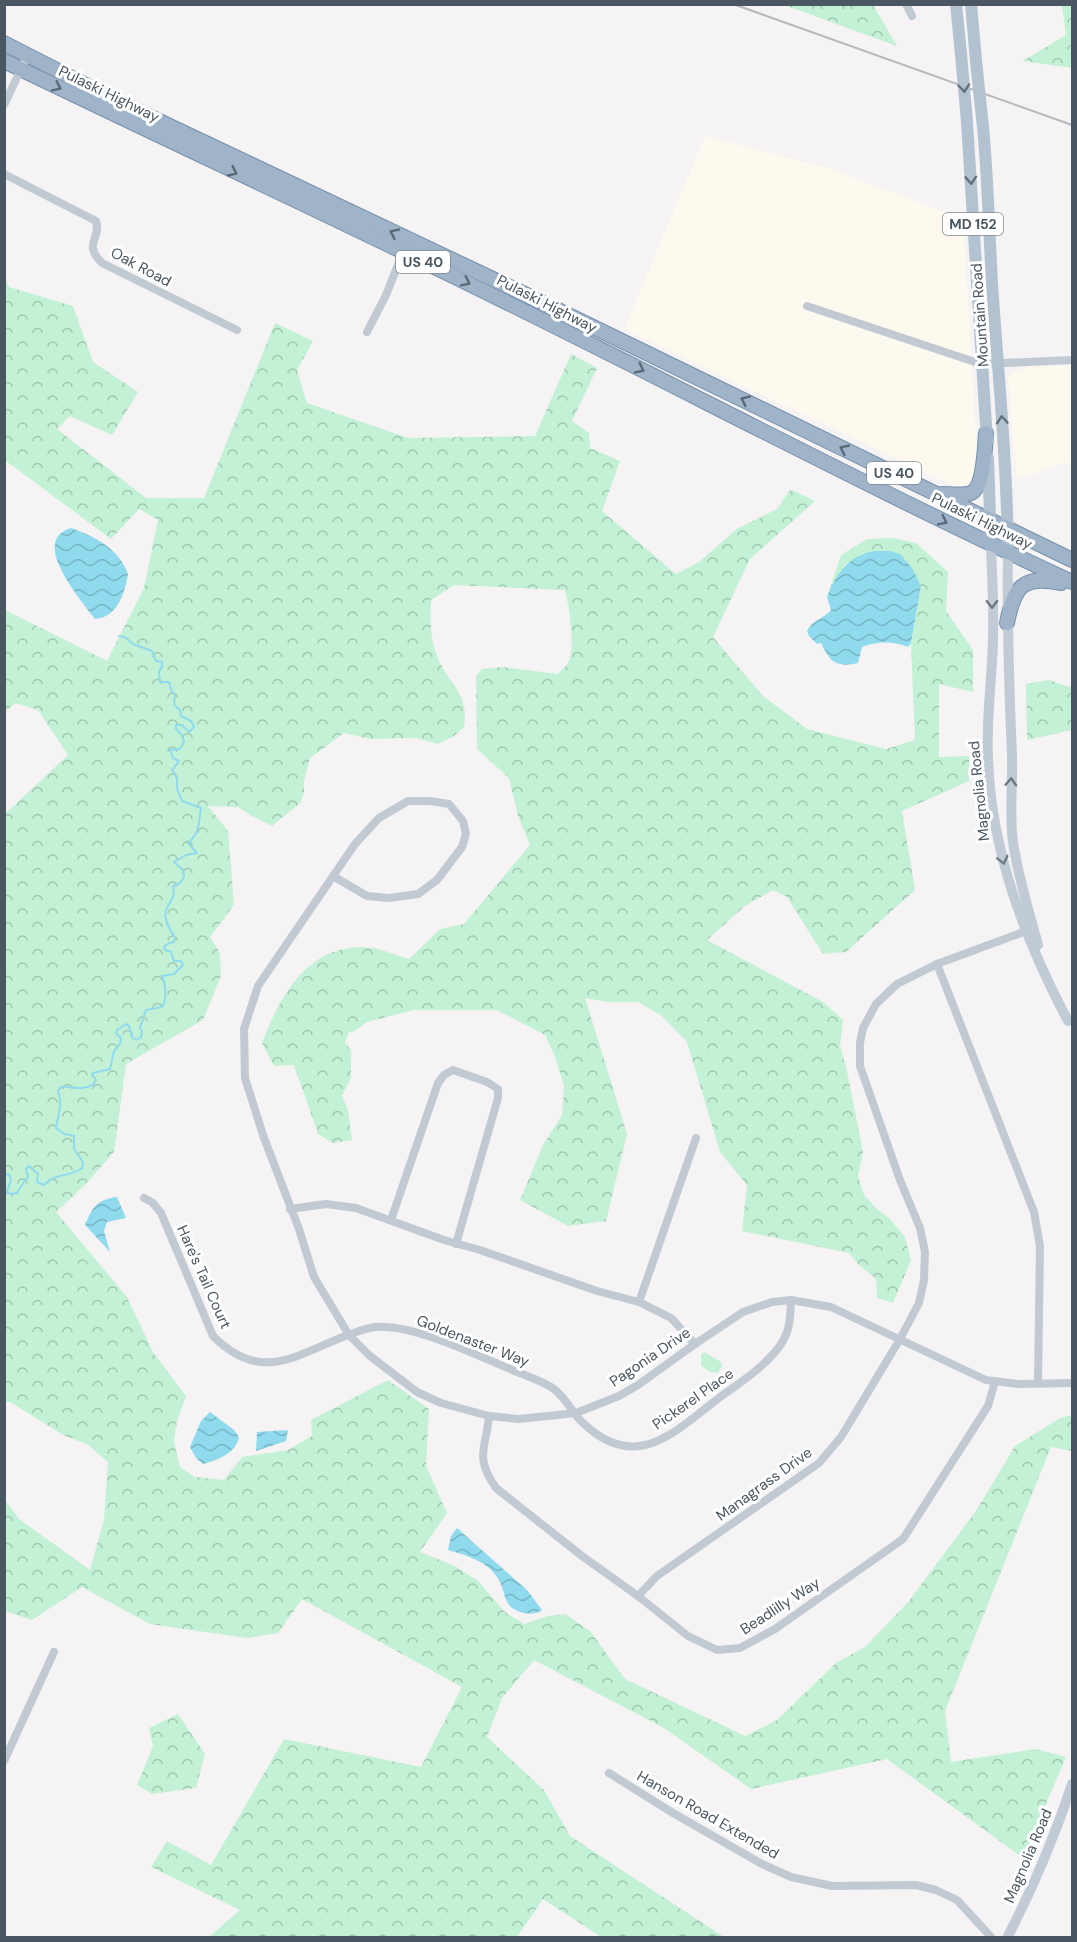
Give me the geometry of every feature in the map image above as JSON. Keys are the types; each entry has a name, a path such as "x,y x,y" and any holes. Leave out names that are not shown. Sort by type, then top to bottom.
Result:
{"highway":[{"name":"Pulaski Highway","path":"4,43 121,103 555,308 1072,560"},
{"name":"Pulaski Highway","path":"4,61 498,298 1072,584"},
{"path":"789,445 797,426"},
{"path":"938,495 966,494 977,488 981,480 986,433"},
{"path":"1007,623 1016,592 1029,581 1048,580 1072,584"}],"main road":[{"name":"Mountain Road","path":"956,4 967,122 991,545"},
{"name":"Mountain Road","path":"971,4 988,177 1008,552"},
{"name":"Magnolia Road","path":"991,545 993,640 988,760 997,837 1011,892 1026,931 1043,974 1070,1026"},
{"name":"Magnolia Road","path":"1008,552 1008,696 1012,757 1010,791 1013,842 1040,951 1070,1026"},
{"name":"Magnolia Road","path":"1007,1938 1052,1845 1072,1784"}],"street":[{"path":"906,4 912,16"},
{"path":"4,105 28,54"},
{"name":"Oak Road","path":"4,174 96,221 98,227 93,239 93,250 102,263 237,330"},
{"path":"368,332 403,252"},
{"path":"807,306 981,364 1072,360"},
{"path":"408,801 449,804 463,821 466,834 462,847 437,880 418,894 389,898 366,896 333,876 355,844 379,818 408,801"},
{"name":"Pagonia Drive","path":"333,876 258,986 244,1029 245,1078 264,1138 299,1229 314,1278 349,1335 370,1356 417,1392 441,1403 489,1416 519,1419 576,1413 619,1396 638,1385 729,1320 755,1307 791,1300 831,1306 973,1374 995,1382 1072,1383"},
{"name":"Managrass Drive","path":"638,1596 657,1576 819,1463 841,1437 900,1339 919,1303 924,1280 925,1252 920,1228 900,1180 860,1066 860,1043 863,1028 876,1004 897,984 937,964 1026,931"},
{"path":"937,964 1034,1212 1040,1246 1038,1383"},
{"path":"391,1221 438,1083 444,1075 453,1070 488,1082 498,1089 498,1098 456,1244"},
{"path":"639,1302 696,1138"},
{"name":"Hare's Tail Court","path":"144,1197 161,1213 213,1336 241,1358 272,1363 349,1335"},
{"path":"290,1209 326,1204 356,1208 597,1291 639,1302 671,1318 695,1344"},
{"name":"Pickerel Place","path":"576,1413 581,1421 602,1438 618,1445 633,1447 650,1445 663,1439 683,1427 764,1363 787,1332 791,1300"},
{"name":"Goldenaster Way","path":"349,1335 375,1327 406,1330 438,1340 486,1358 552,1388 576,1413"},
{"name":"Beadlilly Way","path":"489,1416 483,1443 483,1463 486,1473 496,1488 688,1636 717,1650 740,1648 775,1629 903,1539 988,1406 995,1382"},
{"path":"4,1761 54,1652"},
{"name":"Hanson Road Extended","path":"609,1773 693,1825 762,1864 791,1877 832,1886 916,1885 936,1890 957,1900 992,1938"}],"shaded area":[{"path":"705,136 828,168 963,219 978,472 969,488 956,487 624,329"},
{"path":"1072,365 1072,468 1066,462 1017,480 1008,379 1012,373 1027,367"}],"green space":[{"path":"784,5 873,5 897,46"},
{"path":"1062,5 1072,5 1072,68 1023,61 1066,35"},
{"path":"4,274 9,287 73,306 93,362 138,392 112,435 70,416 57,429 146,498 204,498 275,323 313,341 297,370 307,403 408,438 535,436 571,354 597,368 572,421 589,433 590,448 620,461 602,511 676,574 699,562 737,529 777,509 789,491 792,490 815,501 750,559 713,637 763,696 807,729 886,749 915,740 911,643 921,586 846,563 828,594 841,555 867,539 892,538 916,543 948,572 946,611 973,650 973,692 939,684 939,757 969,756 969,781 902,811 915,890 846,952 823,954 787,897 773,890 745,906 707,940 823,1002 843,1020 840,1045 863,1152 858,1176 864,1195 889,1218 905,1237 911,1260 893,1303 877,1298 876,1279 849,1253 742,1231 747,1185 720,1152 687,1042 662,1016 638,1002 607,1002 585,998 627,1134 606,1221 568,1226 520,1200 543,1145 562,1115 564,1086 554,1054 545,1035 497,1010 414,1010 367,1022 353,1032 349,1032 345,1042 351,1050 351,1078 342,1096 348,1110 352,1140 333,1143 318,1134 294,1065 274,1066 262,1043 277,1008 287,992 311,965 326,955 343,949 363,947 409,959 440,929 464,924 530,845 518,816 509,778 477,749 476,676 482,669 503,667 558,674 568,663 572,638 565,590 454,585 431,600 431,628 435,649 464,705 464,727 454,736 438,744 416,738 370,739 344,733 310,758 300,803 272,826 238,807 208,806 228,831 234,905 210,937 220,953 221,976 203,1020 126,1064 114,1152 85,1185 56,1212 127,1297 153,1352 186,1396 177,1421 174,1442 180,1467 195,1477 224,1480 242,1457 288,1450 312,1436 311,1420 388,1380 429,1409 426,1466 447,1513 420,1552 455,1566 478,1581 505,1612 524,1624 548,1616 565,1614 590,1631 625,1679 745,1736 777,1720 836,1663 865,1647 909,1601 976,1511 1015,1446 1060,1418 1072,1415 1072,1451 1051,1447 945,1711 951,1762 1036,1749 1066,1757 1023,1858 887,1759 751,1789 664,1728 534,1660 502,1698 487,1737 544,1790 570,1836 724,1937 601,1937 543,1899 517,1937 209,1937 240,1910 151,1867 167,1841 211,1865 284,1739 421,1767 462,1687 302,1599 278,1633 247,1638 150,1624 82,1587 32,1620 5,1611 5,1500 19,1519 90,1570 104,1520 108,1462 87,1444 65,1436 10,1402 5,1402 5,814 68,755 38,710 15,703 5,712 5,610 107,661 144,588 158,520 139,509 111,539 5,460"},
{"path":"1049,680 1069,687 1072,683 1072,730 1027,740 1026,684"},
{"path":"704,1352 721,1362 722,1366 718,1373 710,1372 701,1366 701,1354"},
{"path":"178,1714 205,1754 196,1788 152,1794 137,1785 153,1746 149,1728"}],"water":[{"path":"71,528 106,545 119,558 128,574 119,603 103,618 95,619 91,614 68,582 56,556 55,544 60,534"},
{"path":"874,551 890,551 900,554 912,568 921,586 911,643 908,647 891,643 868,645 862,647 858,663 839,664 827,655 821,643 817,644 807,631 812,624 831,610 827,597 844,567 857,557"},
{"path":"117,1197 126,1218 107,1222 104,1231 110,1252 85,1225 96,1205 104,1200"},
{"path":"210,1412 234,1430 239,1437 230,1452 203,1464 196,1458 190,1447 201,1421"},
{"path":"288,1430 286,1441 256,1451 257,1432"},
{"path":"457,1528 527,1590 542,1610 527,1613 511,1607 493,1571 475,1559 448,1550 451,1536"}],"waterway":[{"path":"4,1173 11,1179 7,1192 12,1194 17,1193 28,1177 26,1169 29,1166 38,1174 37,1182 44,1185 48,1181 82,1168 83,1162 74,1149 74,1136 64,1134 56,1128 60,1105 58,1091 61,1087 83,1088 93,1085 96,1080 93,1073 110,1069 114,1051 120,1044 121,1038 116,1033 117,1030 126,1024 129,1026 132,1037 136,1040 141,1037 140,1028 146,1010 162,1007 164,1004 165,992 162,976 174,974 183,965 181,961 174,961 171,952 165,950 164,947 174,942 175,938 167,924 165,914 173,896 173,886 180,883 184,877 183,870 174,862 186,855 197,853 188,843 197,831 201,808 182,801 177,789 176,776 172,770 179,761 173,758 170,750 180,749 184,742 176,725 182,725 189,732 194,727 191,721 181,716 180,710 174,705 175,695 169,682 160,682 159,672 162,662 156,661 152,651 119,636"}],"railway":[{"path":"733,4 1072,125"}]}
